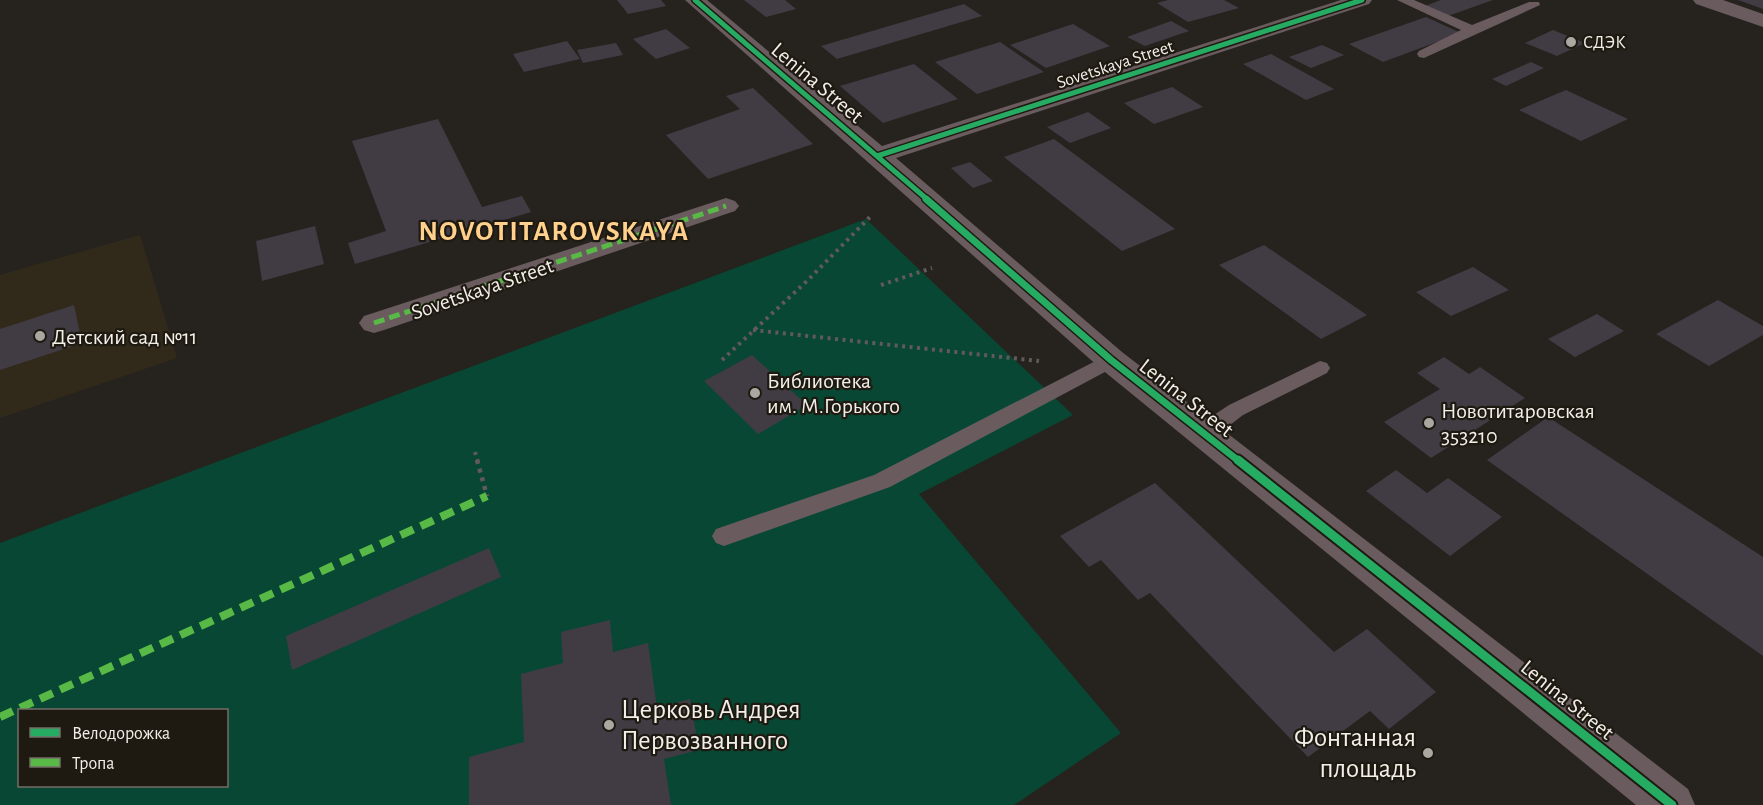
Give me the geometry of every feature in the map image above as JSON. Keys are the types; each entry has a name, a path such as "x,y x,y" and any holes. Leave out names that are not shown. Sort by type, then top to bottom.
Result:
{"street":[{"name":"Lenina Street","path":"694,0 1111,360 1672,805"},
{"name":"Sovetskaya Street","path":"877,156 1362,0"},
{"path":"1703,0 1763,21"},
{"name":"Sovetskaya Street","path":"374,323 726,206"}],"lane":[{"path":"1403,0 1472,30"},
{"path":"1424,54 1472,30 1534,5"},
{"path":"724,536 882,481 1111,360"},
{"path":"1204,433 1236,410 1320,368"}],"path":[{"path":"722,360 808,280 870,217"},
{"path":"881,285 932,268"},
{"path":"753,330 1039,361"},
{"path":"475,452 487,496"}],"shaded area":[{"path":"140,235 177,358 0,418 0,275"}],"green space":[{"path":"866,219 1073,415 919,494 1121,733 1014,805 0,805 0,543"}],"building":[{"path":"617,0 661,0 666,6 628,14"},
{"path":"744,0 785,0 796,9 766,17"},
{"path":"1168,0 1224,0 1239,8 1188,22 1157,3"},
{"path":"1441,0 1493,0 1448,16 1425,6"},
{"path":"1738,0 1763,0 1763,9"},
{"path":"964,4 982,16 837,59 821,46"},
{"path":"1426,17 1461,33 1383,62 1349,44"},
{"path":"1171,21 1189,31 1145,46 1127,37"},
{"path":"1073,24 1110,46 1046,68 1010,45"},
{"path":"666,29 690,48 656,59 633,39"},
{"path":"1553,30 1585,43 1557,56 1525,43"},
{"path":"567,41 580,59 524,72 513,54"},
{"path":"1000,42 1044,72 977,94 935,62"},
{"path":"616,43 623,55 583,63 577,50"},
{"path":"1322,45 1344,55 1311,68 1289,57"},
{"path":"1271,54 1334,89 1306,100 1243,64"},
{"path":"1531,62 1544,68 1506,86 1492,79"},
{"path":"914,64 958,99 883,123 840,86"},
{"path":"1172,87 1203,107 1154,124 1124,103"},
{"path":"753,88 813,144 708,179 666,135 740,109 726,96"},
{"path":"1566,90 1628,119 1581,141 1519,110"},
{"path":"1088,112 1111,128 1070,143 1047,127"},
{"path":"438,119 482,207 522,196 531,212 355,264 348,243 386,231 352,141"},
{"path":"1054,139 1175,229 1122,251 1004,157"},
{"path":"970,162 993,181 973,188 951,168"},
{"path":"315,226 324,264 262,281 256,241"},
{"path":"1264,245 1367,315 1321,339 1219,265"},
{"path":"1473,267 1509,290 1451,316 1416,292"},
{"path":"1718,300 1763,326 1763,335 1709,366 1656,334"},
{"name":"Детский сад №11","path":"74,305 82,343 0,370 0,329"},
{"path":"1597,314 1624,331 1575,357 1548,339"},
{"name":"Библиотека им. М.Горького","path":"752,355 807,405 758,434 704,381"},
{"path":"1444,357 1469,374 1480,367 1525,398 1431,458 1384,422 1440,389 1417,373"},
{"path":"1548,417 1763,557 1763,656 1487,460"},
{"path":"1396,470 1427,493 1448,478 1502,517 1450,556 1366,491"},
{"path":"1155,483 1334,652 1367,629 1436,692 1389,729 1370,711 1308,757 1150,593 1138,600 1101,560 1089,567 1060,536"},
{"path":"489,548 501,577 292,670 286,636"},
{"name":"Церковь Андрея Первозванного","path":"610,620 613,652 648,643 657,708 690,699 699,750 664,759 671,805 469,805 469,757 524,742 521,674 563,663 561,632"}],"marked path":[{"path":"374,323 726,206"},
{"path":"0,717 487,496"}],"cycle path":[{"path":"695,0 1111,360 1672,805"},
{"path":"877,156 1362,0"}],"place":[{"name":"СДЭК","path":"1571,42"},
{"name":"Детский сад №11","path":"40,336"},
{"name":"Библиотека им. М.Горького","path":"755,393"},
{"name":"Новотитаровская 353210","path":"1429,423"},
{"name":"Церковь Андрея Первозванного","path":"609,725"},
{"name":"Фонтанная площадь","path":"1428,753"}],"district":[{"name":"NOVOTITAROVSKAYA","path":"554,230"}]}
